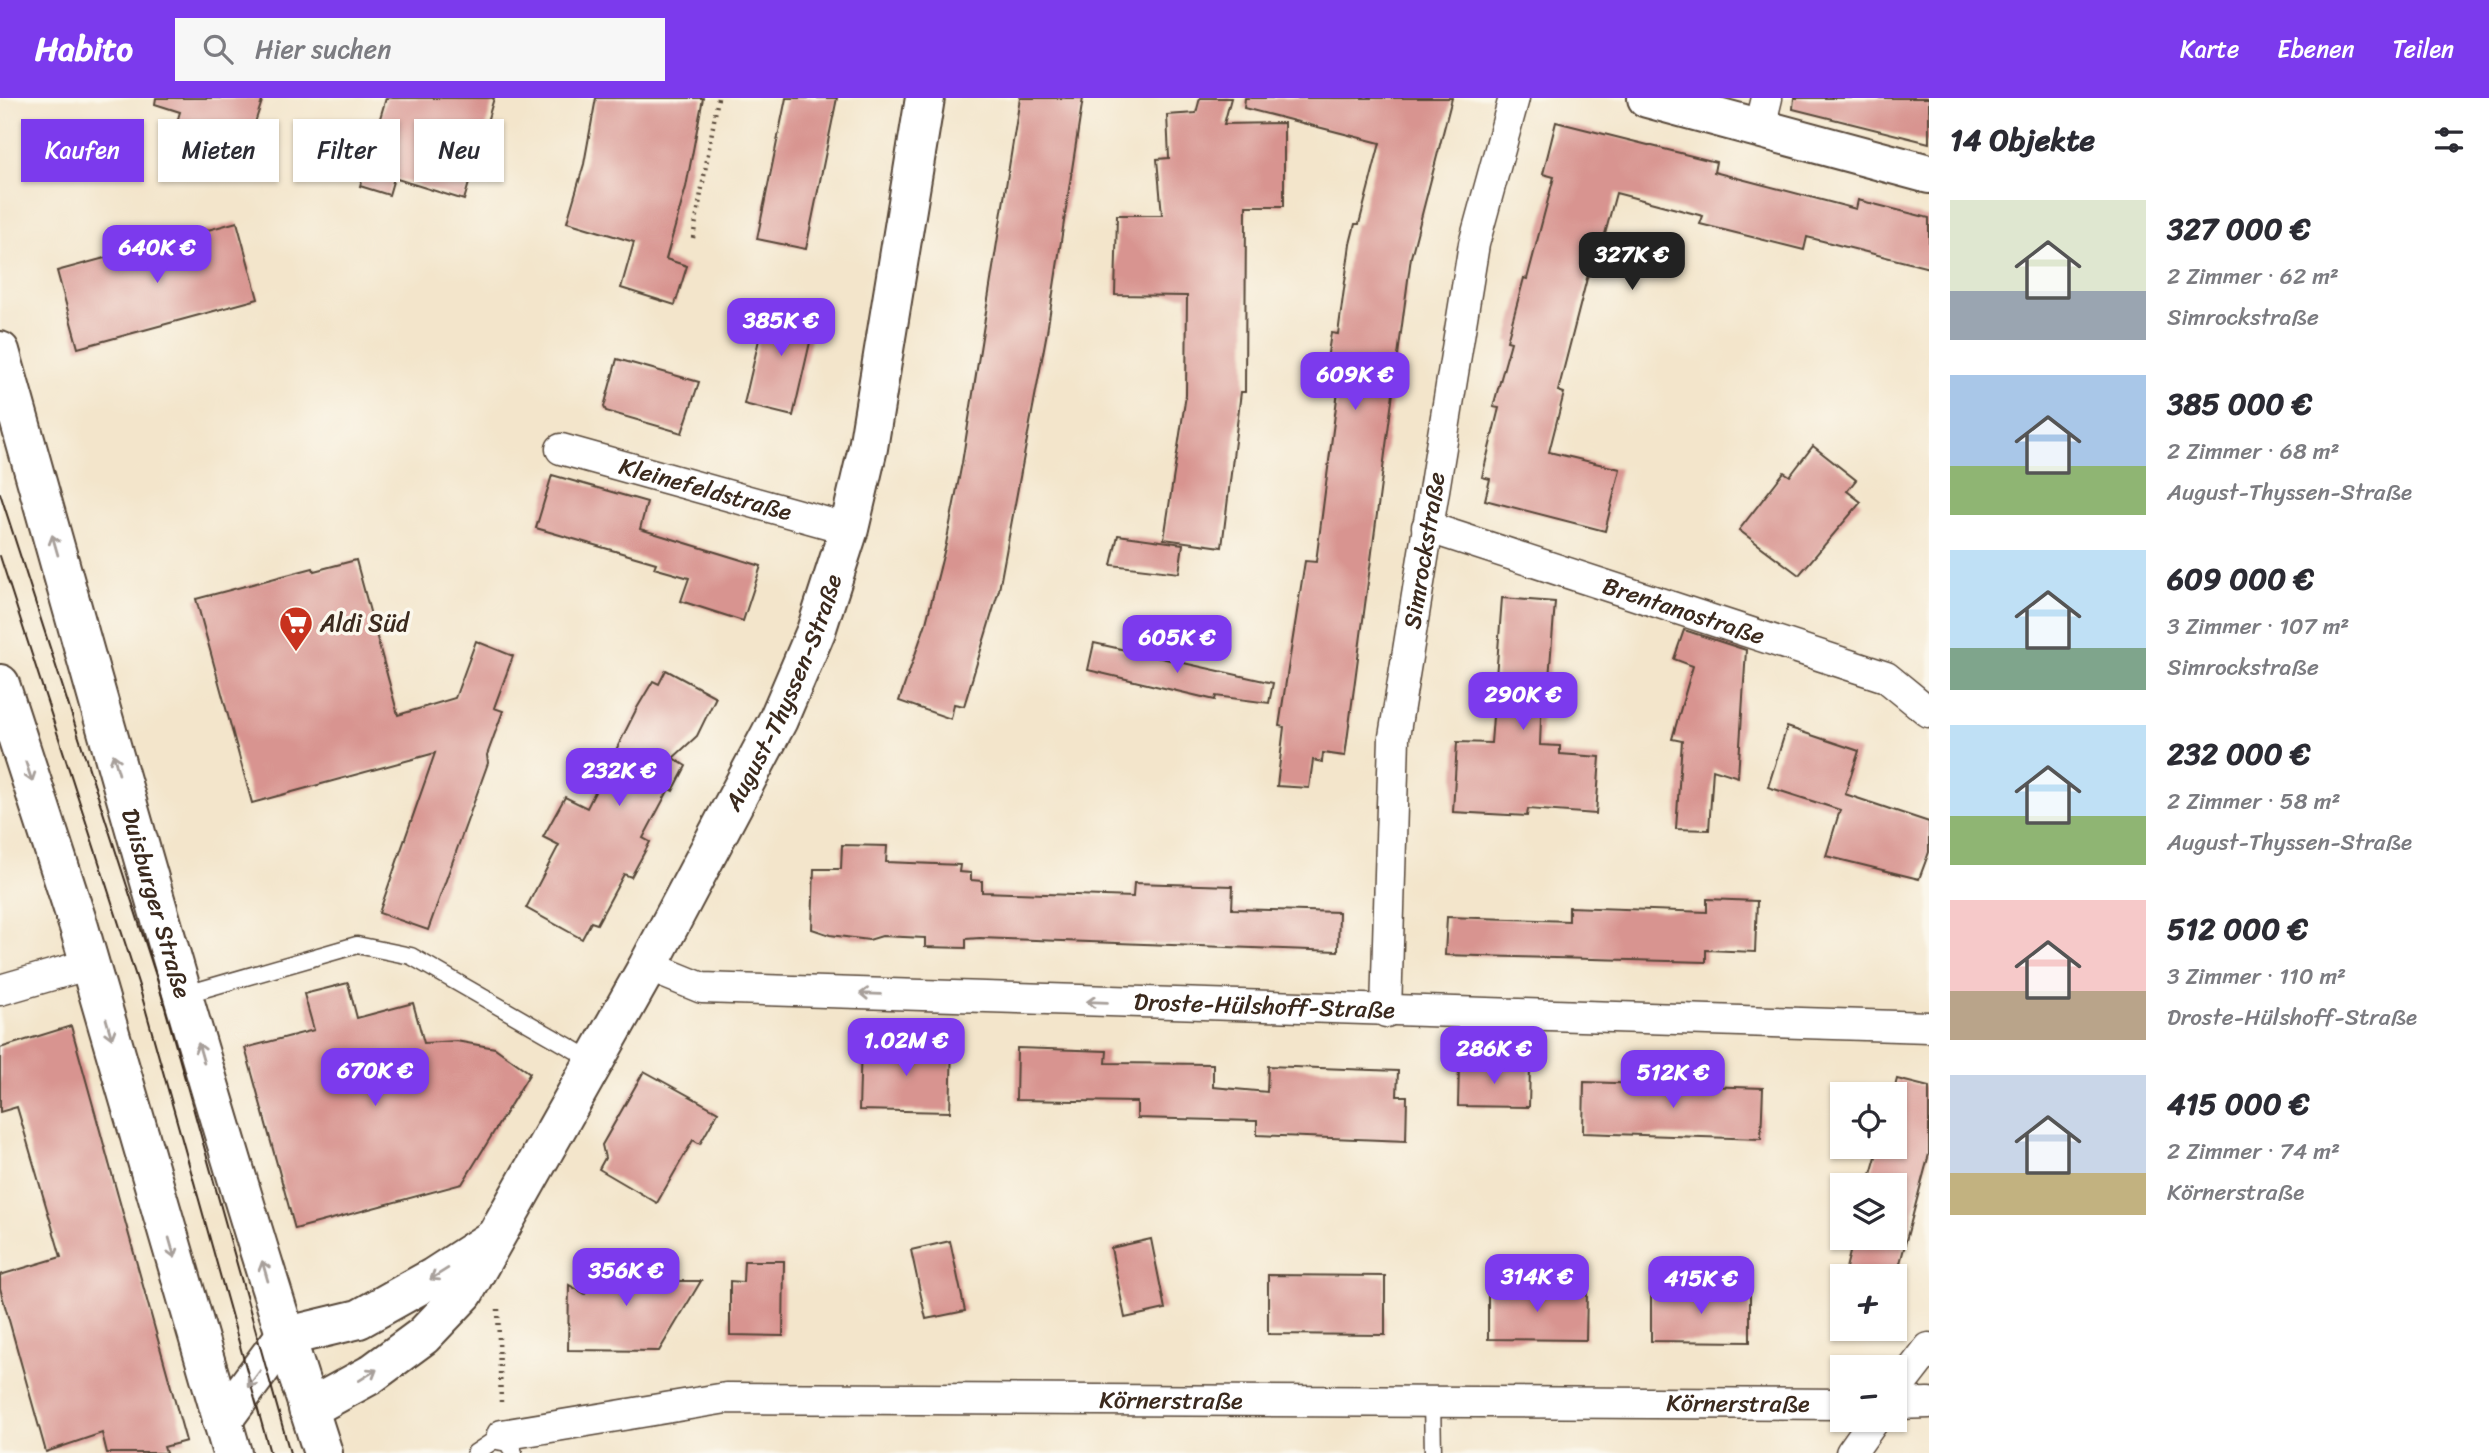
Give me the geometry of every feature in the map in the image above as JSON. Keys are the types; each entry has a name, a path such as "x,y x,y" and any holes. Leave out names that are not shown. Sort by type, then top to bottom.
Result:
{"street":[{"name":"August-Thyssen-Straße","path":"308,1409 370,1375 423,1336 464,1293 648,966 778,720 816,631 849,529 868,448 925,98"},
{"name":"Simrockstraße","path":"1386,1012 1394,737 1474,244 1514,98"},
{"path":"1647,98 1764,112 1929,174"},
{"name":"Duisburger Straße","path":"0,351 183,995 284,1337 323,1453"},
{"name":"Kleinefeldstraße","path":"561,449 849,529"},
{"name":"Brentanostraße","path":"1427,527 1886,677 1929,712"},
{"path":"0,684 90,964 227,1437"},
{"path":"0,990 90,964"},
{"name":"Droste-Hülshoff-Straße","path":"648,966 702,988 1386,1012 1929,1027"},
{"name":"August-Thyssen-Straße","path":"284,1337 359,1319 434,1278 496,1237"},
{"path":"227,1437 284,1337"},
{"path":"1907,1376 1929,1348"},
{"name":"Körnerstraße","path":"508,1444 726,1398 1830,1404"},
{"path":"1907,1404 1929,1403"},
{"path":"1851,1453 1866,1432"}],"lane":[{"path":"183,995 356,945 411,956 594,1061"},
{"path":"1432,1402 1433,1453"},
{"path":"475,1453 508,1444"}],"path":[{"path":"693,238 718,98"},
{"path":"498,1303 508,1444"}],"building":[{"path":"156,98 263,98 256,119 178,119 180,112 155,104"},
{"path":"386,98 494,98 488,119 414,119 414,182 469,182 464,200 400,180 400,119 380,119"},
{"path":"596,98 703,98 686,187 666,259 687,266 675,305 621,288 634,242 567,222 584,164"},
{"path":"786,98 837,98 806,249 757,239"},
{"path":"1020,98 1083,98 1047,332 999,590 964,706 954,704 951,719 899,701 926,623 946,544 962,463"},
{"path":"1200,98 1231,98 1224,124 1284,123 1284,206 1246,206 1245,392 1241,392 1222,547 1164,539 1186,395 1187,296 1115,295 1117,215 1162,215 1157,159 1169,158 1167,115 1196,113"},
{"path":"1245,98 1452,98 1411,257 1345,756 1323,753 1322,762 1313,760 1309,788 1277,786 1284,727 1279,726 1305,561 1316,562 1339,383 1331,382 1334,361 1327,360 1331,333 1338,334 1350,244 1355,224 1359,224 1380,143 1244,108"},
{"path":"1794,98 1929,98 1929,143 1793,109"},
{"path":"1556,122 1716,162 1714,172 1856,209 1858,200 1929,218 1929,268 1807,237 1804,250 1700,224 1703,216 1616,193 1598,260 1592,259 1558,391 1564,393 1549,452 1620,469 1605,531 1485,500 1490,479 1482,477 1499,408 1493,407 1511,342 1507,341 1524,278 1527,279 1554,177 1543,174"},
{"path":"361,182 393,182 389,195 360,186"},
{"path":"237,222 258,299 78,348 57,271"},
{"path":"768,301 817,312 793,416 744,404"},
{"path":"617,359 699,382 682,433 606,411 604,407"},
{"path":"1813,446 1856,480 1847,491 1861,502 1799,575 1739,530 1784,472 1790,476"},
{"path":"552,475 647,502 640,529 761,566 743,621 681,601 689,578 654,568 656,563 536,528"},
{"path":"1118,535 1183,544 1179,573 1111,565"},
{"name":"Aldi Süd","path":"356,560 398,715 455,698 476,641 513,656 494,708 503,711 487,755 488,763 428,930 379,913 435,753 252,803 196,599 313,568 314,571"},
{"path":"1502,598 1555,602 1548,691 1542,691 1540,745 1560,746 1560,754 1600,757 1596,814 1528,809 1527,816 1453,812 1457,742 1491,743"},
{"path":"1684,630 1746,650 1738,777 1713,769 1709,830 1676,829 1682,741 1672,739 1693,666 1674,659"},
{"path":"1094,643 1273,683 1269,703 1216,696 1215,700 1088,670"},
{"path":"666,670 716,697 697,736 673,758 686,766 673,791 669,789 643,838 650,842 631,877 624,874 597,924 591,922 582,939 526,908 559,845 543,837 565,797 587,808 637,708 653,681 659,684"},
{"path":"1787,727 1859,751 1845,794 1929,822 1929,852 1919,879 1826,856 1840,810 1768,787"},
{"path":"842,845 887,846 886,862 960,865 959,872 971,873 971,880 982,881 982,892 1133,897 1134,883 1233,886 1232,909 1339,912 1338,951 980,938 966,939 966,948 925,947 925,938 882,936 869,940 830,935 812,929 814,869 841,869"},
{"path":"1707,899 1757,901 1755,952 1706,950 1706,962 1445,955 1447,917 1569,921 1569,907 1707,912"},
{"path":"348,983 357,1018 413,1003 424,1043 456,1041 495,1048 530,1073 462,1184 295,1229 245,1048 314,1030 304,994"},
{"path":"71,1026 186,1441 164,1447 166,1453 107,1453 102,1433 46,1452 0,1288 0,1275 61,1257 17,1107 0,1112 0,1048"},
{"path":"861,1044 952,1046 950,1112 859,1110"},
{"path":"1017,1048 1107,1051 1106,1063 1213,1064 1213,1087 1267,1092 1268,1066 1398,1071 1397,1096 1407,1096 1406,1141 1257,1135 1257,1121 1137,1118 1137,1102 1016,1100"},
{"path":"1459,1066 1530,1067 1529,1107 1458,1106"},
{"path":"644,1071 718,1112 700,1144 693,1140 657,1203 599,1169 605,1158 602,1145"},
{"path":"1897,1079 1929,1087 1929,1154 1907,1237 1907,1173 1871,1173 1875,1159 1907,1159 1907,1082 1896,1082"},
{"path":"1584,1082 1763,1088 1761,1139 1583,1133"},
{"path":"1151,1239 1165,1309 1125,1318 1111,1248"},
{"path":"950,1241 965,1311 926,1319 911,1250"},
{"path":"1851,1250 1904,1250 1900,1264 1847,1264"},
{"path":"645,1253 646,1281 701,1281 659,1351 568,1350 569,1285 585,1294 608,1254"},
{"path":"744,1261 784,1261 783,1336 730,1335 730,1281 743,1282"},
{"path":"1268,1275 1385,1276 1385,1335 1268,1334"},
{"path":"1488,1289 1587,1290 1586,1340 1488,1339"},
{"path":"1651,1290 1750,1290 1750,1342 1651,1341"}],"tram line":[{"path":"0,493 157,979 290,1453"},
{"path":"0,556 139,986 270,1453"}],"place":[{"name":"Aldi Süd","path":"296,653"}]}
